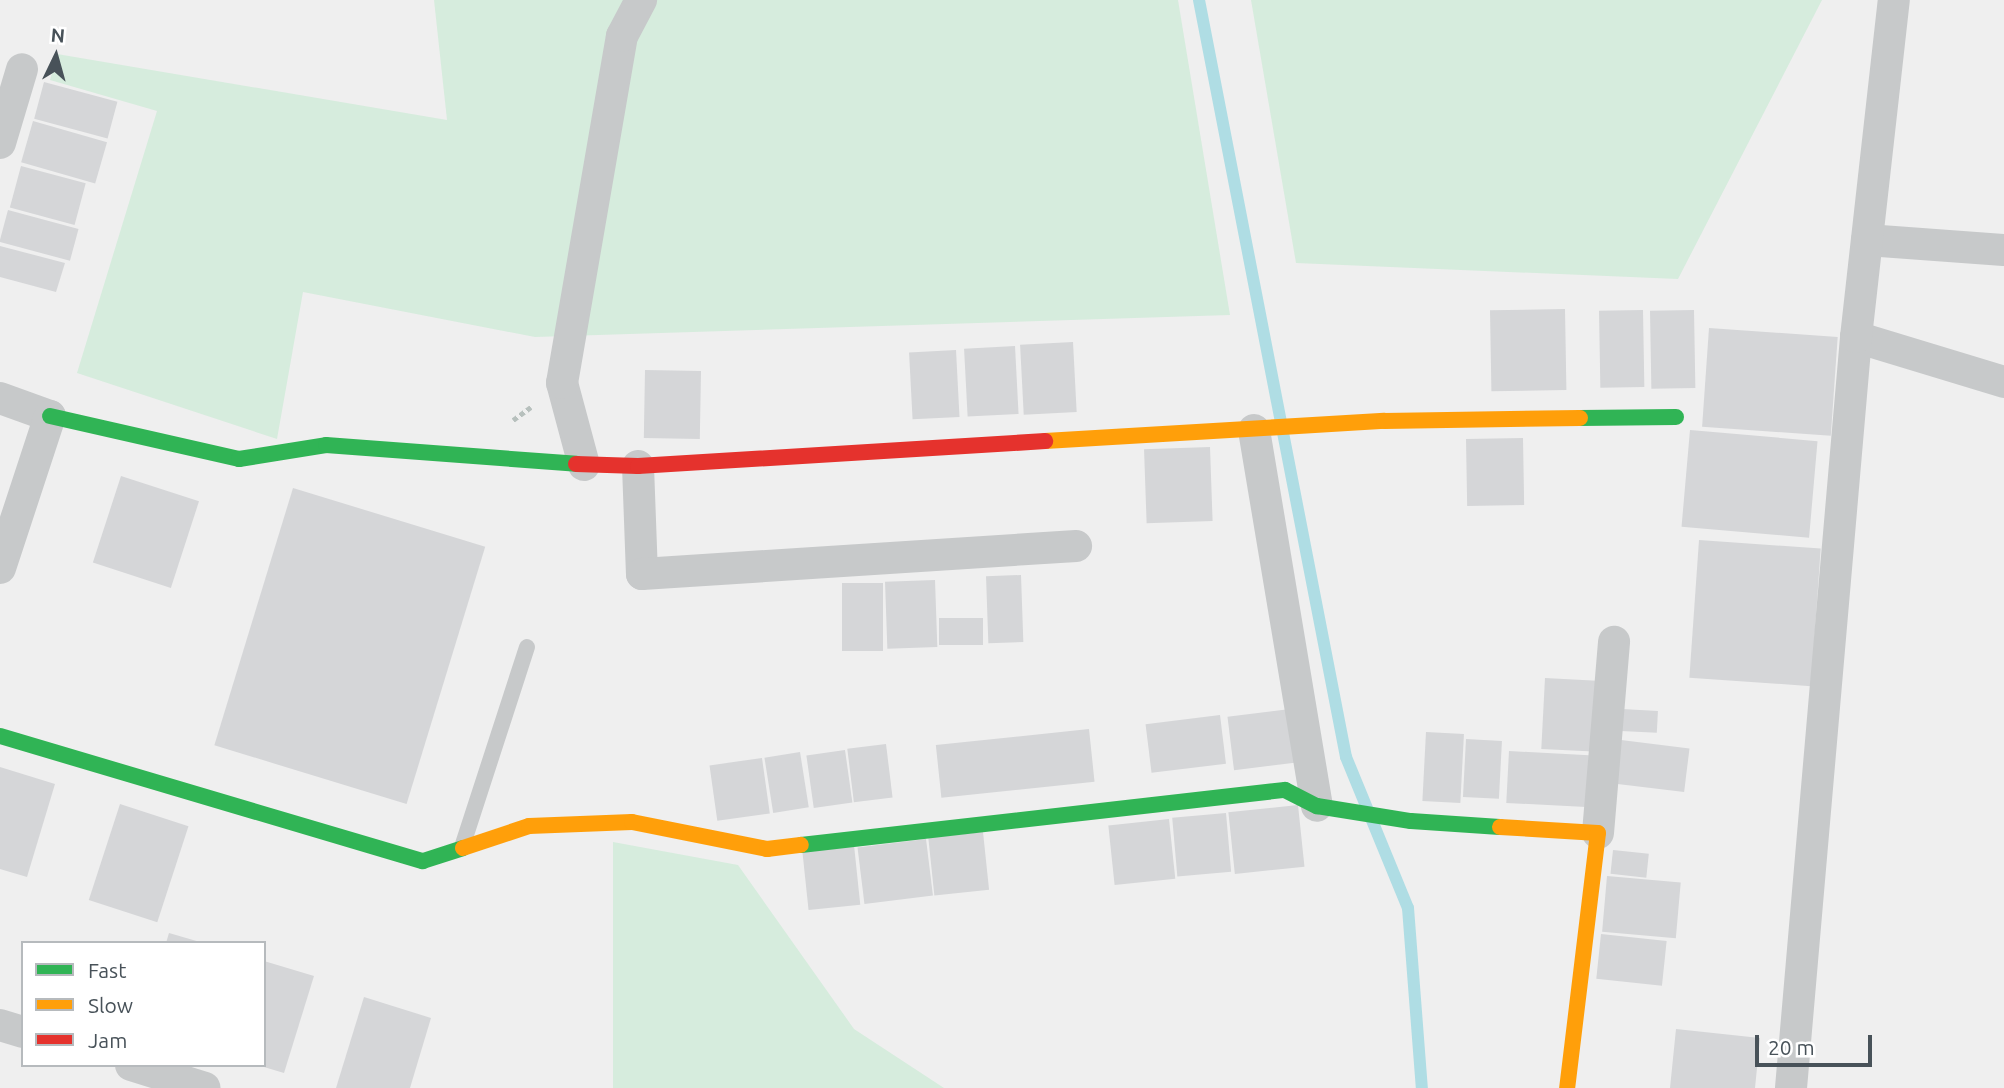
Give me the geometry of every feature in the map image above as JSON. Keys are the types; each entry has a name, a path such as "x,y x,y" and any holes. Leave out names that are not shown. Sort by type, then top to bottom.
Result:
{"street":[{"path":"584,465 562,383 622,36 641,0"},
{"path":"1791,1088 1856,337 1894,0"},
{"path":"0,143 22,69"},
{"path":"1867,240 2004,250"},
{"path":"1856,337 2004,382"},
{"path":"0,398 50,416 239,459 326,446 584,465 638,466 1353,423 1676,417"},
{"path":"0,568 50,416"},
{"path":"1254,430 1317,806"},
{"path":"638,466 642,574 1076,546"},
{"path":"1567,1088 1598,833 1614,642"},
{"path":"0,736 423,861 529,826 632,822 767,849 1285,790 1317,806 1410,821 1598,833"},
{"path":"0,1025 21,1031"},
{"path":"137,1067 205,1088"}],"lane":[{"path":"462,848 527,647"}],"green space":[{"path":"434,0 1178,0 1230,315 535,337 303,292 277,439 77,373 157,111 50,80 57,54 447,120"},
{"path":"1251,0 1822,0 1678,279 1296,263"},
{"path":"613,842 738,865 854,1029 944,1088 613,1088"}],"building":[{"path":"44,82 117,102 108,138 34,119"},
{"path":"33,121 107,142 95,184 21,162"},
{"path":"21,166 86,183 75,225 10,208"},
{"path":"8,210 79,229 70,261 0,242"},
{"path":"0,246 65,263 56,292 0,277"},
{"path":"1565,309 1566,390 1491,391 1490,310"},
{"path":"1643,310 1644,387 1600,388 1599,311"},
{"path":"1694,310 1695,388 1651,389 1650,311"},
{"path":"1709,328 1838,337 1831,436 1702,427"},
{"path":"1073,342 1077,412 1024,415 1020,345"},
{"path":"1015,346 1019,414 968,417 964,349"},
{"path":"956,350 960,417 913,419 909,352"},
{"path":"645,370 701,371 700,439 644,438"},
{"path":"1690,430 1818,441 1809,538 1682,527"},
{"path":"1523,438 1524,505 1467,506 1466,439"},
{"path":"1210,447 1213,521 1147,523 1144,449"},
{"path":"121,476 199,501 171,588 93,563"},
{"path":"293,488 485,547 407,804 214,745"},
{"path":"1699,540 1821,549 1811,686 1689,678"},
{"path":"1021,575 1023,642 988,643 986,576"},
{"path":"935,580 937,647 887,649 885,582"},
{"path":"842,583 883,583 883,651 842,651"},
{"path":"939,618 983,618 983,645 939,645"},
{"path":"1545,678 1597,681 1593,752 1541,749"},
{"path":"1290,709 1297,763 1234,770 1227,717"},
{"path":"1622,709 1658,711 1657,733 1621,731"},
{"path":"1220,715 1226,764 1152,773 1146,724"},
{"path":"1089,729 1095,782 941,798 936,745"},
{"path":"1426,732 1464,734 1460,803 1422,801"},
{"path":"1466,739 1502,741 1499,799 1463,797"},
{"path":"1621,740 1689,748 1684,792 1616,784"},
{"path":"886,744 893,798 854,802 847,749"},
{"path":"845,750 852,802 814,808 806,755"},
{"path":"1509,751 1589,755 1586,807 1506,803"},
{"path":"800,752 809,807 773,813 764,758"},
{"path":"762,758 770,813 717,821 710,765"},
{"path":"0,767 55,784 27,877 0,869"},
{"path":"120,804 188,826 157,922 89,900"},
{"path":"1298,805 1304,867 1235,874 1228,812"},
{"path":"1226,813 1231,872 1177,876 1172,818"},
{"path":"1169,819 1175,879 1115,885 1108,825"},
{"path":"983,832 989,890 934,895 928,838"},
{"path":"926,839 933,896 864,904 858,847"},
{"path":"854,845 860,905 809,910 802,850"},
{"path":"1613,850 1649,854 1646,878 1610,874"},
{"path":"1607,876 1681,882 1676,938 1602,932"},
{"path":"169,933 197,941 167,941"},
{"path":"1601,934 1667,941 1662,986 1596,979"},
{"path":"266,962 314,976 284,1073 264,1067"},
{"path":"364,997 431,1018 410,1088 336,1088"},
{"path":"1676,1029 1760,1038 1755,1088 1670,1088"}],"waterway":[{"path":"1199,0 1346,757 1408,908 1422,1088"}],"traffic: fast":[{"path":"50,416 239,459 326,445 576,464"},
{"path":"1580,418 1676,417"},
{"path":"0,736 423,861 463,848"},
{"path":"801,845 1285,790 1317,806 1411,821 1500,827"}],"traffic: slow":[{"path":"1045,441 1384,421 1580,418"},
{"path":"463,848 529,826 632,822 767,849 801,845"},
{"path":"1500,827 1598,833 1567,1088"}],"traffic: jam":[{"path":"576,464 638,466 1045,441"}]}
